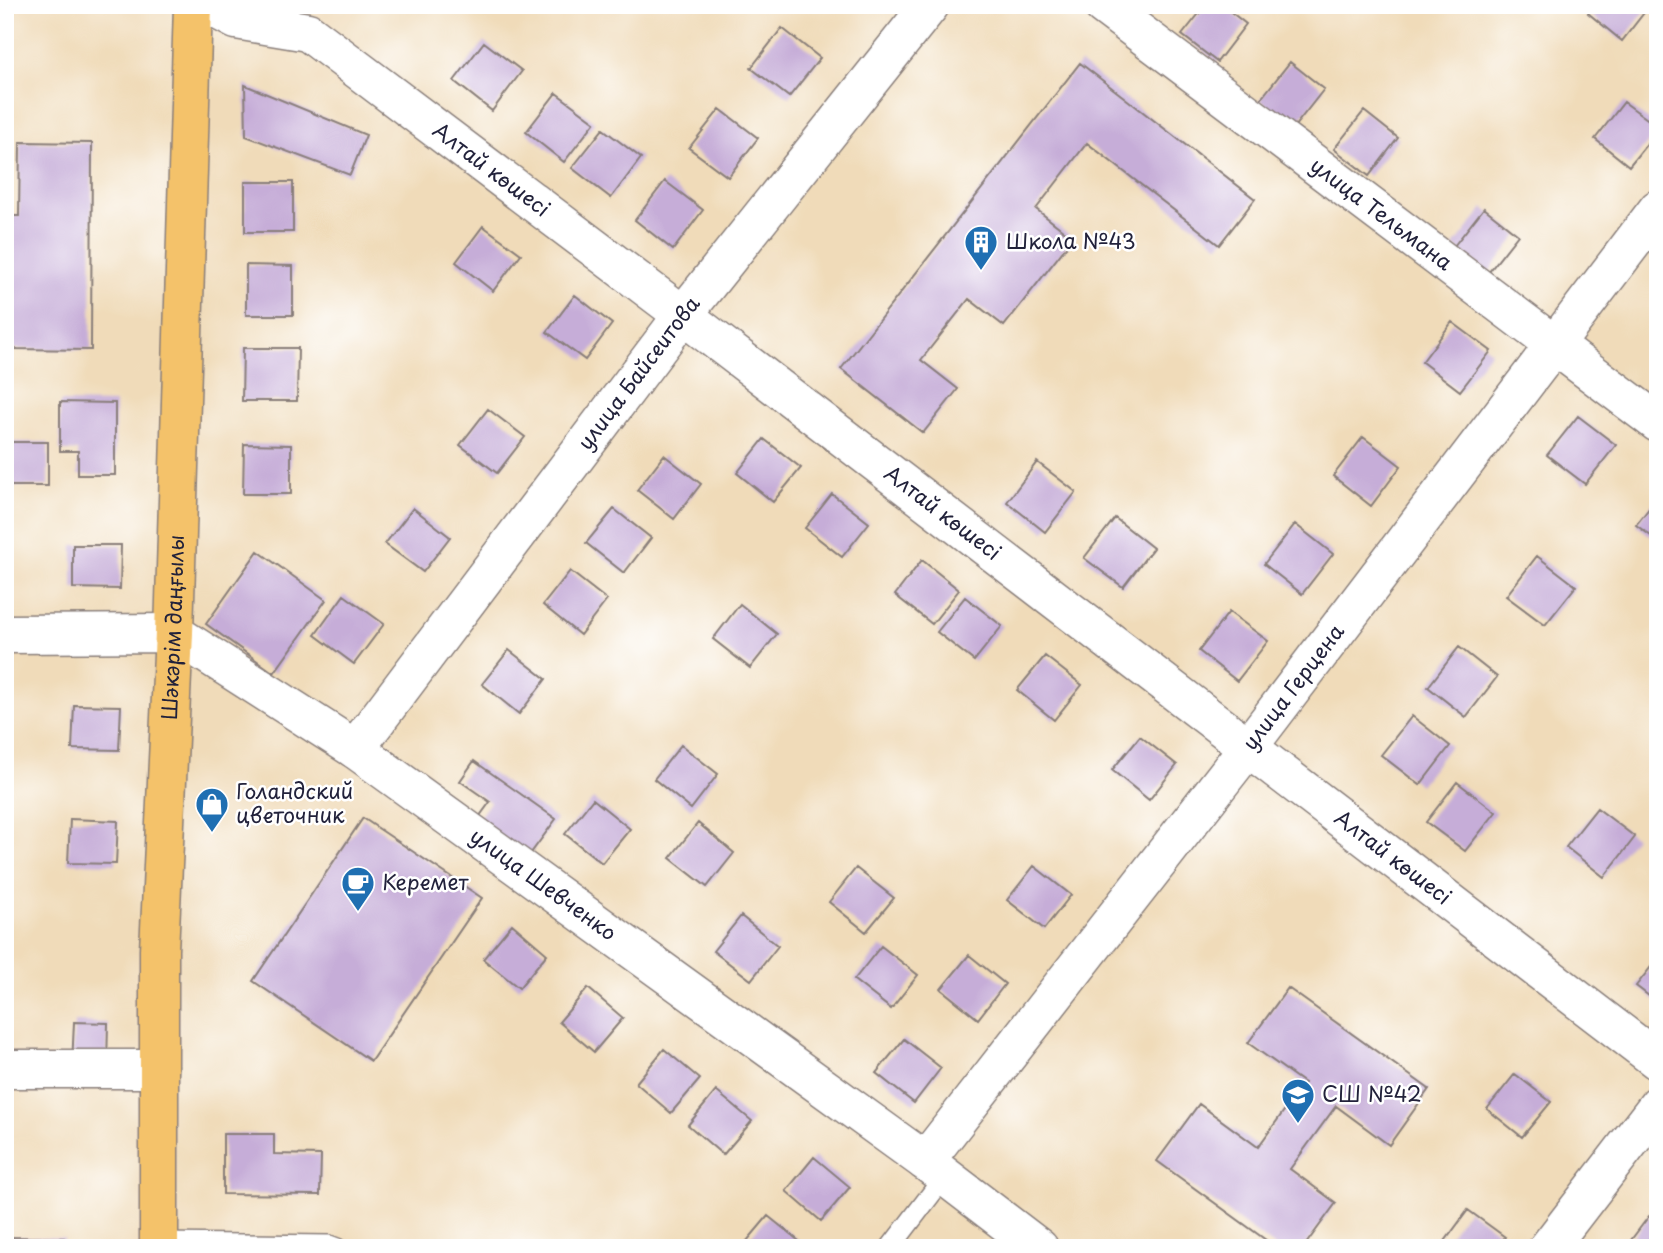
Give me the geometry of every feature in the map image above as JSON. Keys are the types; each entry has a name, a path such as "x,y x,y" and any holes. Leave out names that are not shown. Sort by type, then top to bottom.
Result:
{"main road":[{"name":"Шәкәрім даңғылы","path":"159,1245 159,950 174,634 193,5"}],"street":[{"name":"Алтай көшесі","path":"208,5 236,20 308,32 1249,746 1658,1061"},
{"name":"улица Байсеитова","path":"355,749 683,315 930,5"},
{"name":"улица Тельмана","path":"1103,5 1658,423"},
{"name":"улица Герцена","path":"935,1168 1249,746 1658,209"},
{"path":"5,634 174,634"},
{"name":"улица Шевченко","path":"174,634 355,749 935,1168 1039,1248"},
{"path":"5,1069 159,1069"},
{"path":"1548,1248 1658,1105"}],"lane":[{"path":"890,1248 935,1168"},
{"path":"159,1245 329,1245 337,1248"}],"building":[{"path":"1206,5 1222,5 1246,24 1217,62 1182,35"},
{"path":"1594,5 1650,5 1622,41 1588,13"},
{"path":"782,28 820,58 789,97 751,68"},
{"path":"484,42 522,71 492,111 454,81"},
{"path":"1290,62 1324,89 1294,127 1260,100"},
{"name":"Школа №43","path":"1080,63 1255,199 1219,245 1087,143 1036,209 1073,238 1004,326 969,299 921,360 958,389 923,433 841,369"},
{"path":"245,85 366,135 350,175 246,136"},
{"path":"556,93 595,122 564,162 526,132"},
{"path":"1624,102 1658,127 1629,166 1595,139"},
{"path":"720,109 758,138 728,177 689,148"},
{"path":"1364,111 1398,138 1369,176 1334,149"},
{"path":"603,129 641,158 611,198 572,168"},
{"path":"20,142 92,143 91,350 13,349 13,291 5,291 5,216 19,216"},
{"path":"665,181 703,210 673,250 635,220"},
{"path":"245,182 293,182 293,232 245,232"},
{"path":"1484,208 1518,235 1488,273 1454,246"},
{"path":"483,226 521,254 493,291 456,262"},
{"path":"246,265 293,266 293,315 246,315"},
{"path":"575,295 612,324 585,360 547,332"},
{"path":"1452,322 1491,351 1460,391 1422,362"},
{"path":"243,348 298,348 297,401 242,401"},
{"path":"60,402 115,403 115,475 78,475 78,451 60,451"},
{"path":"488,409 525,437 497,473 460,445"},
{"path":"1578,416 1616,445 1585,484 1547,455"},
{"path":"1363,437 1401,466 1371,506 1333,476"},
{"path":"764,439 801,468 773,502 737,473"},
{"path":"5,442 48,442 48,486 5,486"},
{"path":"244,444 291,445 291,494 243,494"},
{"path":"664,455 701,484 674,519 637,490"},
{"path":"1037,462 1076,492 1045,532 1007,502"},
{"path":"832,494 869,523 842,557 805,528"},
{"path":"1658,497 1658,541 1636,525"},
{"path":"413,508 450,537 423,572 385,544"},
{"path":"614,509 651,538 624,573 586,543"},
{"path":"1115,518 1153,548 1123,587 1084,558"},
{"path":"1295,524 1333,554 1302,594 1264,564"},
{"path":"73,545 121,545 120,589 73,588"},
{"path":"258,551 326,600 274,673 206,624"},
{"path":"1537,556 1576,586 1545,625 1506,596"},
{"path":"922,560 959,590 932,624 895,595"},
{"path":"570,571 607,600 580,635 543,605"},
{"path":"344,595 384,624 354,664 315,635"},
{"path":"965,597 1002,626 974,661 937,632"},
{"path":"740,604 777,634 750,668 713,639"},
{"path":"1229,612 1268,641 1237,681 1199,651"},
{"path":"1459,647 1497,677 1466,717 1428,687"},
{"path":"509,650 546,679 519,714 482,684"},
{"path":"1045,656 1082,685 1054,720 1017,690"},
{"path":"74,705 121,706 119,750 72,749"},
{"path":"1412,716 1450,746 1420,785 1381,755"},
{"path":"1140,736 1177,765 1149,800 1112,770"},
{"path":"681,745 718,774 691,809 654,779"},
{"path":"474,761 556,819 525,861 474,824 490,802 460,781"},
{"path":"1457,782 1496,812 1465,851 1426,822"},
{"path":"593,799 630,829 602,863 565,834"},
{"path":"1597,808 1635,837 1604,877 1566,847"},
{"path":"363,818 482,898 371,1061 253,981"},
{"path":"70,819 118,821 116,864 68,863"},
{"path":"698,823 734,853 707,887 670,858"},
{"path":"1034,866 1071,895 1044,929 1007,900"},
{"path":"856,868 894,898 866,932 829,902"},
{"path":"741,916 778,946 751,980 713,951"},
{"path":"512,924 547,954 519,988 483,959"},
{"path":"881,946 918,975 891,1009 854,980"},
{"path":"969,955 1005,984 978,1019 941,989"},
{"path":"1658,958 1658,1003 1636,986"},
{"path":"588,988 623,1018 594,1052 559,1022"},
{"name":"СШ №42","path":"1288,988 1429,1089 1389,1145 1336,1106 1290,1169 1336,1203 1303,1248 1277,1248 1157,1161 1199,1104 1258,1147 1304,1083 1248,1043"},
{"path":"74,1022 108,1023 107,1067 72,1065"},
{"path":"904,1039 941,1068 914,1103 876,1073"},
{"path":"664,1049 700,1079 671,1113 636,1083"},
{"path":"1515,1074 1551,1102 1522,1137 1487,1109"},
{"path":"716,1091 752,1121 723,1155 688,1125"},
{"path":"223,1134 274,1134 274,1154 321,1155 320,1195 223,1194"},
{"path":"814,1157 850,1187 821,1221 786,1191"},
{"path":"1468,1210 1505,1237 1497,1248 1440,1248"},
{"path":"768,1216 804,1245 802,1248 741,1248"},
{"path":"1649,1216 1658,1222 1658,1248 1625,1248"},
{"path":"5,1237 64,1238 63,1248 5,1248"}],"place":[{"name":"Школа №43","path":"981,272"},
{"name":"Голандский цветочник","path":"212,834"},
{"name":"Керемет","path":"358,913"},
{"name":"СШ №42","path":"1298,1125"}]}
